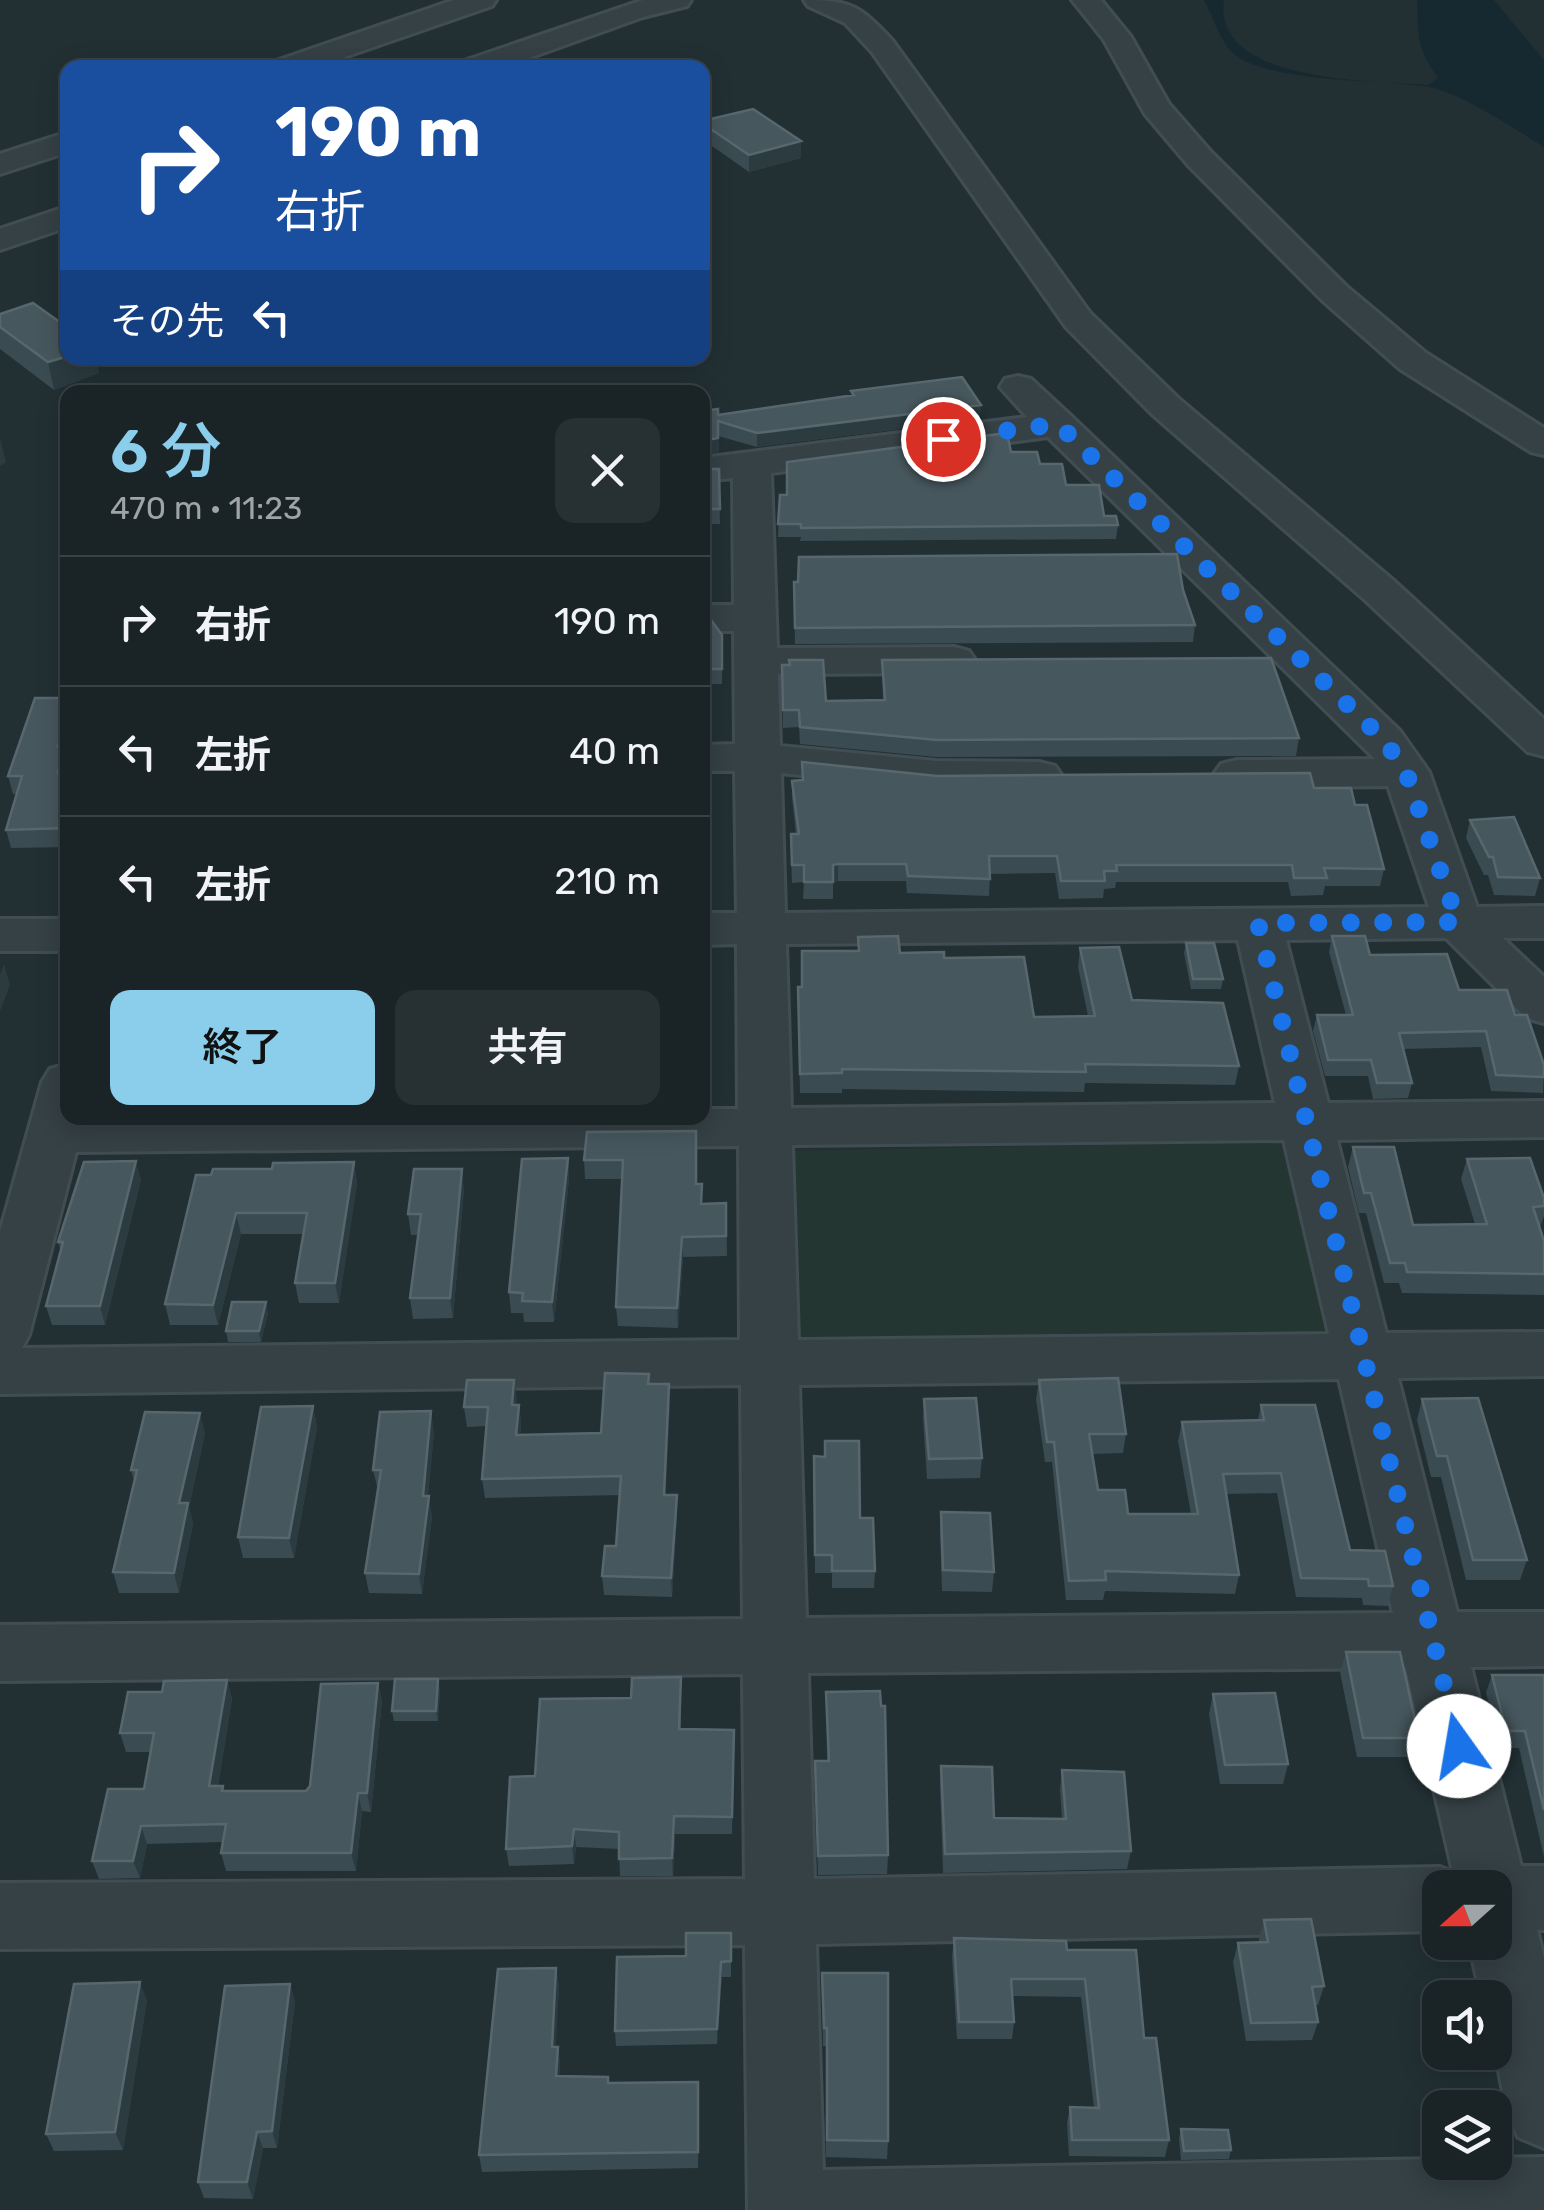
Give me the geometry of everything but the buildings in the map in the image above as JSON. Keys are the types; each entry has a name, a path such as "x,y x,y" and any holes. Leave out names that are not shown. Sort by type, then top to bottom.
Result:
{"street":[{"path":"306,60 482,0"},
{"path":"494,60 633,11 677,0"},
{"path":"818,0 856,17 882,46 1078,320 1166,406 1379,590 1544,742"},
{"path":"1086,0 1117,38 1156,108 1334,293 1413,362 1544,444"},
{"path":"0,164 60,144"},
{"path":"0,240 60,219"},
{"path":"1018,387 1384,740 1406,772 1458,922 1544,1006"},
{"path":"1058,424 727,467 772,557 737,632 730,757 762,929 786,2209 1544,2195"},
{"path":"1131,554 1190,554"},
{"path":"737,632 988,660"},
{"path":"1241,658 1299,658"},
{"path":"730,757 936,776 1090,776"},
{"path":"1188,775 1406,772"},
{"path":"710,929 1544,922"},
{"path":"1258,923 1488,1870"},
{"path":"0,935 60,935"},
{"path":"0,1335 60,1112"},
{"path":"54,1134 1544,1119"},
{"path":"0,1371 1544,1354"},
{"path":"0,1654 1544,1639"},
{"path":"1512,1899 1544,1898"},
{"path":"0,1916 778,1912 1422,1899"},
{"path":"1509,1960 1544,2110"}],"green space":[{"path":"1288,1141 1334,1337 796,1336 792,1151"}],"water":[{"path":"1204,0 1224,0 1227,27 1243,48 1269,62 1301,72 1371,82 1291,74 1264,68 1242,60 1228,48"},
{"path":"1417,0 1494,0 1544,60 1544,147 1487,112 1441,90 1371,82 1428,85 1438,78 1420,41"}],"route":[{"path":"943,439 1058,424 1384,740 1406,772 1458,922 1258,923 1459,1746"}]}
